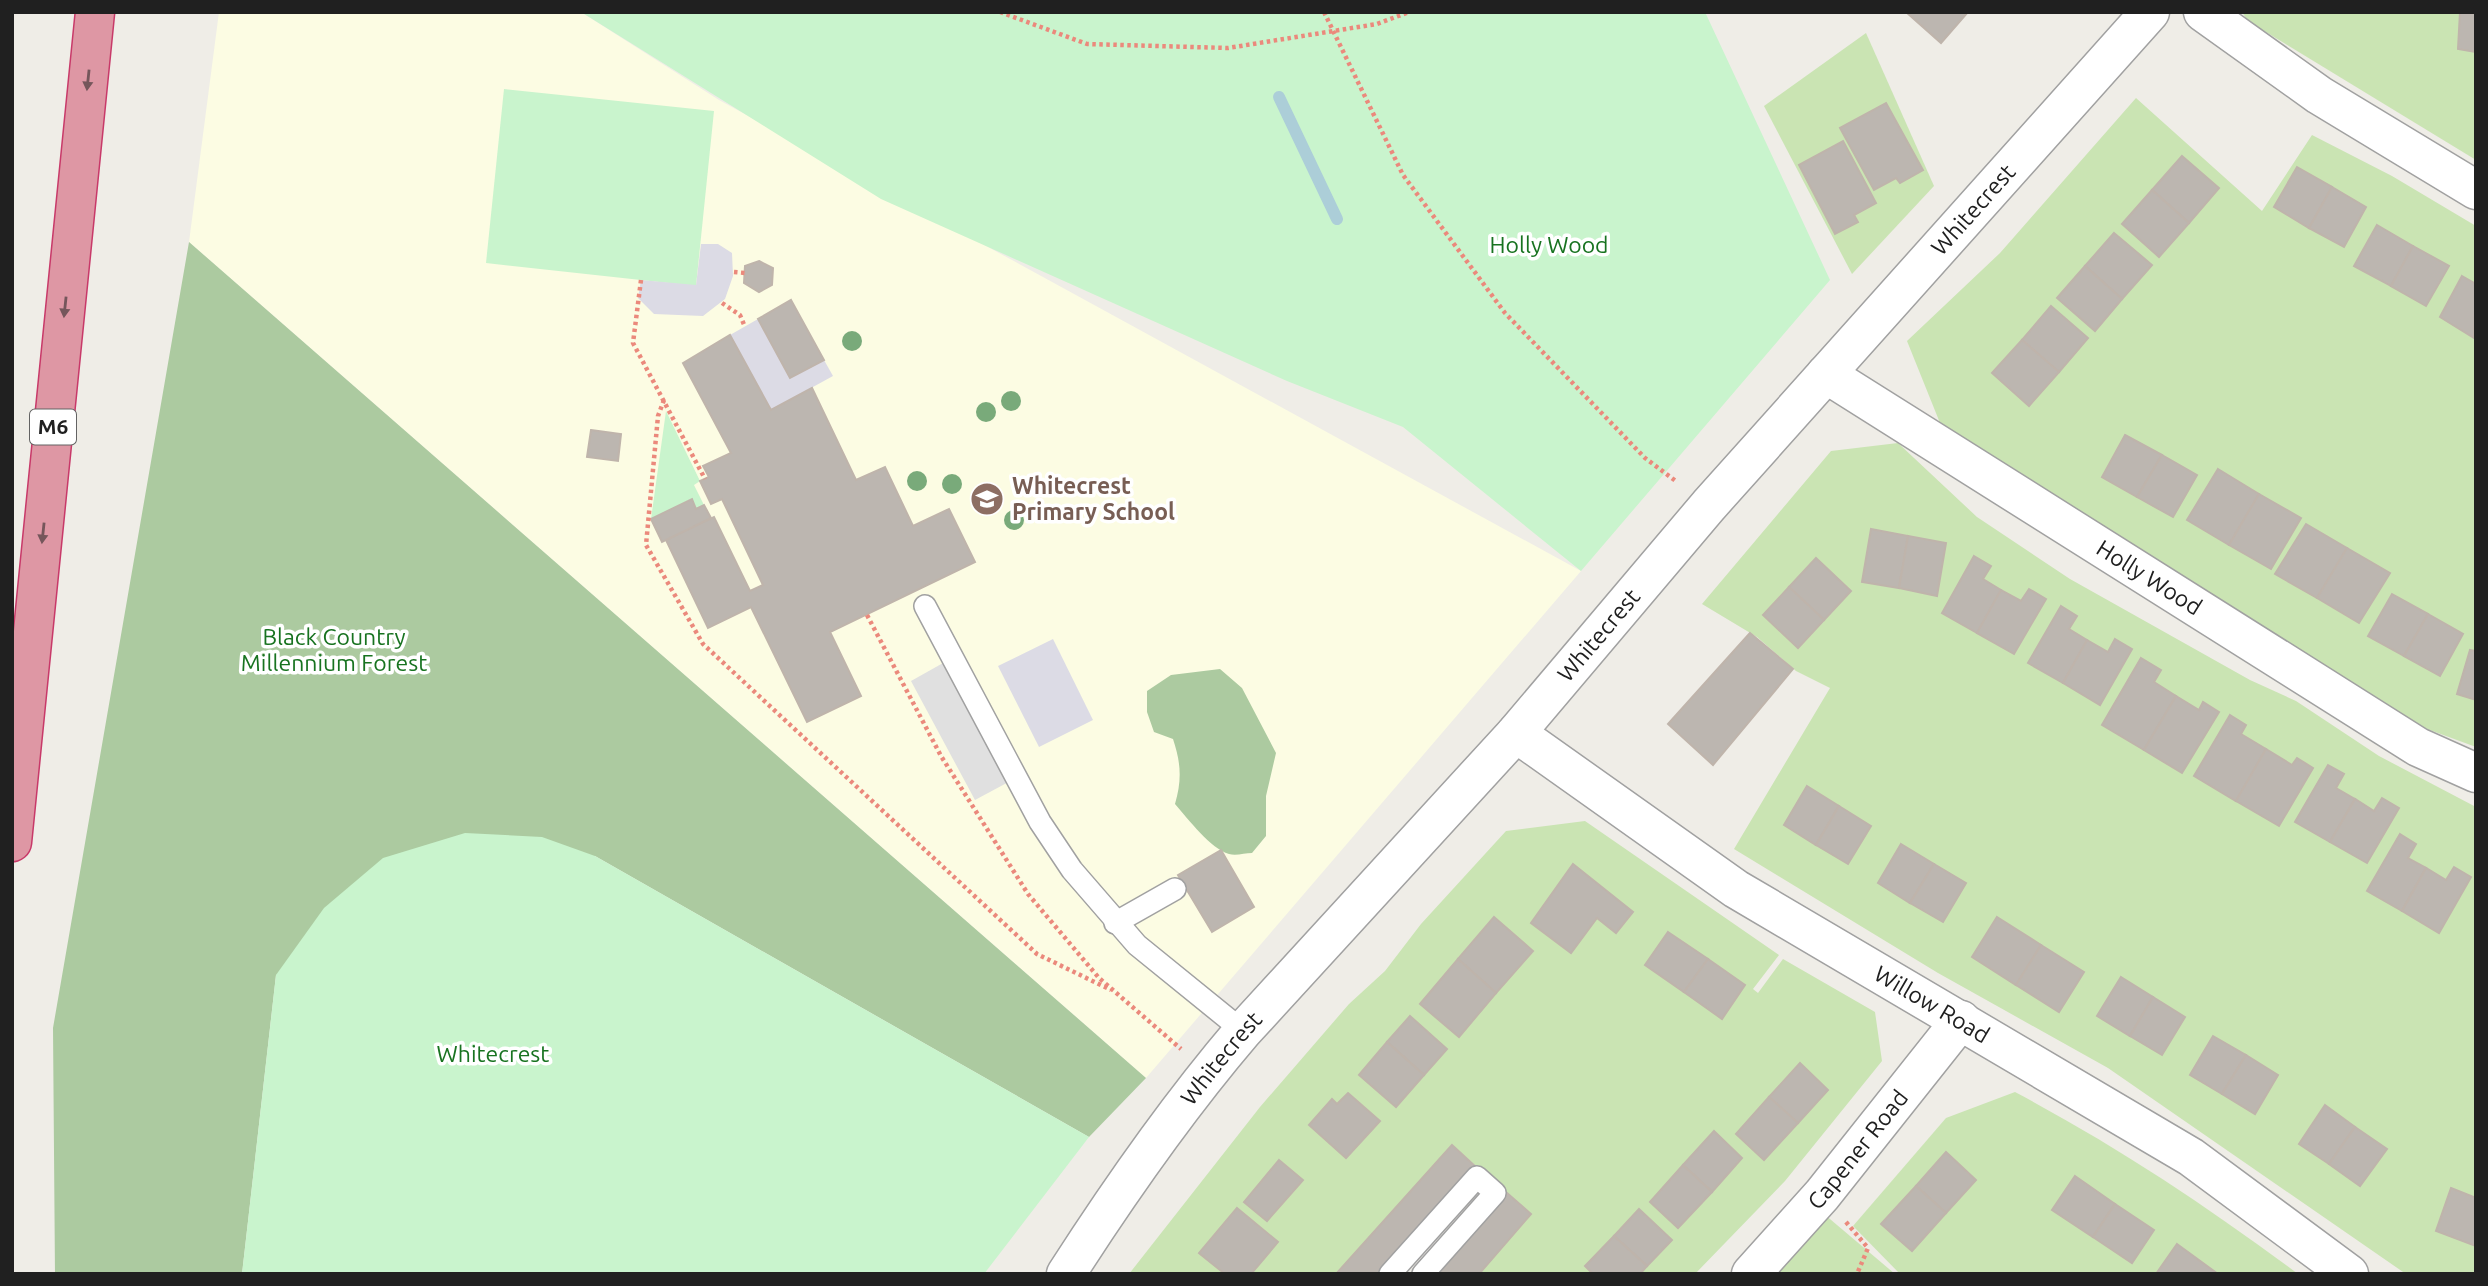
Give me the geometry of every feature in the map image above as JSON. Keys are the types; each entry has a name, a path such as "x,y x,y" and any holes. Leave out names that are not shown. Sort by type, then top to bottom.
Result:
{"highway":[{"name":"M6","path":"12,842 95,12"}],"street":[{"name":"Whitecrest","path":"1066,1274 1107,1210 1208,1072 1243,1031 1516,733 1709,505 2150,12"},
{"path":"2203,12 2319,94 2476,190"},
{"name":"Holly Wood","path":"1826,374 2418,747 2476,774"},
{"name":"Willow Road","path":"1516,733 1736,890 2191,1157 2349,1274"},
{"name":"Capener Road","path":"1751,1274 1822,1195 1961,1020"}],"lane":[{"path":"925,606 1040,822 1072,870 1115,923 1150,956 1243,1031"},
{"path":"1115,923 1175,889"},
{"path":"1390,1274 1477,1177 1495,1193 1423,1274"}],"path":[{"path":"1000,12 1087,44 1228,48 1377,24 1409,12"},
{"path":"1324,12 1403,175 1505,313 1645,458"},
{"path":"734,272 745,273"},
{"path":"641,280 633,343 705,479"},
{"path":"722,303 740,315 745,327"},
{"path":"664,400 658,416 646,545 702,644 1037,954 1111,990"},
{"path":"867,615 941,755 1006,863 1048,921 1111,990 1208,1072"},
{"path":"1822,1195 1868,1248 1857,1274"}],"shaded area":[{"name":"Whitecrest Primary School","path":"219,12 581,12 719,100 1581,571 1146,1078 189,242"},
{"path":"701,244 718,244 732,253 733,276 725,299 703,316 654,314 638,298 641,280 696,285"},
{"path":"758,319 790,378 824,360 833,376 771,410 730,335"},
{"path":"1053,639 1093,720 1039,747 998,666"},
{"path":"952,658 1016,778 975,800 911,681"}],"green space":[{"name":"Holly Wood","path":"581,12 1705,12 1830,280 1581,571 1403,427 1287,381 881,199"},
{"path":"2242,12 2476,12 2476,160 2248,21"},
{"path":"1866,33 1934,186 1852,274 1764,106"},
{"path":"504,89 714,111 696,286 486,263"},
{"path":"2136,98 2262,211 2312,135 2392,176 2476,226 2476,747 2427,729 2285,646 2064,506 1940,423 1907,341 2000,253"},
{"name":"Black Country Millennium Forest","path":"189,242 1146,1078 1089,1137 595,856 276,975 242,1274 55,1274 53,1028"},
{"path":"666,411 700,481 694,485 704,505 696,509 691,499 651,519"},
{"path":"1898,443 1977,517 2070,579 2250,680 2296,701 2379,756 2476,807 2476,1274 2406,1274 2108,1068 1938,973 1734,849 1830,688 1796,671 1757,637 1702,604 1831,451"},
{"path":"1220,669 1242,688 1276,753 1266,796 1266,836 1252,853 1232,855 1222,851 1200,833 1175,804 1180,779 1176,748 1173,739 1154,732 1147,712 1147,691 1171,675"},
{"path":"1585,821 1779,955 1753,989 1758,993 1783,959 1875,1012 1882,1061 1785,1181 1695,1274 1479,1274 1531,1214 1453,1146 1336,1274 1129,1274 1260,1107 1349,1004 1385,971 1421,924 1506,831"},
{"name":"Whitecrest","path":"465,833 542,837 595,856 1089,1137 984,1274 242,1274 276,975 324,908 383,858"},
{"path":"2015,1092 2160,1177 2298,1274 1900,1274 1853,1226 1946,1118"},
{"path":"1824,1214 1895,1274 1769,1274"}],"building":[{"path":"1906,12 1968,12 1941,43"},
{"path":"2460,12 2476,12 2476,52 2458,49"},
{"path":"1886,103 1923,170 1900,183 1896,178 1874,190 1840,128"},
{"path":"1843,141 1876,203 1854,215 1858,222 1835,234 1799,165"},
{"path":"2182,156 2219,188 2189,223 2152,190"},
{"path":"2297,167 2332,187 2309,228 2274,207"},
{"path":"2332,187 2366,207 2344,247 2309,228"},
{"path":"2152,190 2189,223 2159,257 2122,224"},
{"path":"2377,225 2413,246 2391,286 2354,266"},
{"path":"2114,233 2152,265 2122,299 2085,266"},
{"path":"2413,246 2449,266 2426,306 2391,286"},
{"path":"759,261 773,268 772,285 759,292 744,283 745,266"},
{"path":"2085,266 2122,299 2095,331 2057,298"},
{"path":"2462,276 2476,284 2474,338 2440,317"},
{"path":"791,300 824,360 790,378 758,319"},
{"path":"2051,306 2088,338 2059,372 2022,340"},
{"name":"Whitecrest Primary School","path":"730,335 771,410 812,388 856,480 885,467 913,526 949,509 975,562 830,632 861,696 807,722 751,607 708,628 666,540 714,517 750,591 763,585 722,499 711,504 700,481 709,477 703,466 731,453 683,363"},
{"path":"2022,340 2059,372 2029,406 1992,373"},
{"path":"591,430 621,434 618,461 587,457"},
{"path":"2125,435 2162,455 2137,497 2102,477"},
{"path":"2162,455 2197,475 2173,517 2137,497"},
{"path":"2218,469 2259,494 2229,545 2187,520"},
{"path":"2259,494 2301,518 2271,569 2229,545"},
{"path":"692,499 696,509 704,505 711,518 662,542 651,519"},
{"path":"2306,524 2347,548 2317,598 2275,574"},
{"path":"1871,529 1908,536 1899,588 1862,582"},
{"path":"1908,536 1946,543 1937,596 1899,588"},
{"path":"2347,548 2390,573 2359,623 2317,598"},
{"path":"1974,556 1991,566 1983,579 2001,590 1977,633 1942,613"},
{"path":"1816,558 1851,591 1824,620 1789,587"},
{"path":"1789,587 1824,620 1798,648 1763,615"},
{"path":"2029,589 2046,599 2014,654 1977,633 2001,590 2021,601"},
{"path":"2392,594 2428,614 2404,656 2368,636"},
{"path":"2061,606 2077,616 2069,629 2087,640 2063,683 2028,663"},
{"path":"2428,614 2463,634 2440,676 2404,656"},
{"path":"1750,633 1793,669 1713,765 1668,724"},
{"path":"2115,639 2132,649 2100,705 2063,683 2087,640 2108,652"},
{"path":"2470,650 2476,651 2476,700 2457,694"},
{"path":"2141,658 2161,670 2154,682 2176,696 2144,750 2102,725"},
{"path":"2176,696 2199,710 2203,702 2219,712 2182,773 2144,750"},
{"path":"2230,715 2246,725 2241,734 2266,749 2236,801 2194,776"},
{"path":"2266,749 2292,765 2297,758 2313,768 2279,826 2236,801"},
{"path":"2328,765 2344,774 2336,788 2355,799 2330,842 2295,822"},
{"path":"1807,786 1839,806 1816,845 1784,825"},
{"path":"2382,798 2399,808 2367,863 2330,842 2355,799 2374,811"},
{"path":"1839,806 1871,826 1848,864 1816,845"},
{"path":"2400,834 2416,844 2408,858 2426,868 2402,911 2367,891"},
{"path":"1901,844 1934,864 1910,903 1878,883"},
{"path":"1221,850 1254,907 1212,932 1178,875"},
{"path":"1573,864 1633,912 1616,933 1597,918 1571,953 1531,923"},
{"path":"1934,864 1966,883 1943,922 1910,903"},
{"path":"2454,867 2471,877 2439,933 2402,911 2426,868 2446,880"},
{"path":"1494,917 1533,951 1496,993 1458,959"},
{"path":"1997,917 2041,945 2016,985 1972,957"},
{"path":"1668,932 1708,959 1684,992 1645,965"},
{"path":"2041,945 2084,972 2059,1012 2016,985"},
{"path":"1458,959 1496,993 1459,1037 1420,1004"},
{"path":"1708,959 1745,985 1722,1019 1684,992"},
{"path":"2121,977 2153,997 2130,1036 2097,1016"},
{"path":"2153,997 2185,1017 2162,1055 2130,1036"},
{"path":"1410,1016 1447,1049 1424,1075 1387,1042"},
{"path":"2213,1036 2246,1055 2222,1094 2190,1075"},
{"path":"1387,1042 1424,1075 1396,1107 1359,1075"},
{"path":"2246,1055 2278,1075 2255,1114 2222,1094"},
{"path":"1800,1063 1828,1090 1798,1123 1769,1097"},
{"path":"1348,1093 1380,1121 1346,1158 1309,1125 1332,1099 1337,1104"},
{"path":"1769,1097 1798,1123 1764,1160 1736,1134"},
{"path":"2325,1105 2355,1127 2329,1164 2299,1144"},
{"path":"2355,1127 2387,1149 2360,1186 2329,1164"},
{"path":"1714,1131 1742,1158 1712,1192 1683,1165"},
{"path":"1452,1145 1476,1167 1380,1274 1336,1274"},
{"path":"1946,1152 1976,1180 1946,1213 1916,1186"},
{"path":"1279,1160 1303,1180 1267,1221 1244,1202"},
{"path":"1683,1165 1712,1192 1678,1228 1650,1202"},
{"path":"2075,1176 2115,1204 2093,1237 2052,1210"},
{"path":"1916,1186 1946,1213 1912,1251 1881,1224"},
{"path":"2451,1188 2476,1198 2476,1246 2436,1231"},
{"path":"1507,1193 1531,1214 1479,1274 1436,1274"},
{"path":"2115,1204 2154,1230 2132,1263 2093,1237"},
{"path":"1237,1208 1278,1242 1251,1274 1225,1274 1199,1253"},
{"path":"1639,1209 1672,1240 1647,1266 1614,1236"},
{"path":"1614,1236 1647,1266 1640,1274 1593,1274 1585,1266"},
{"path":"2177,1244 2218,1274 2156,1274"}],"waterway":[{"path":"1279,97 1337,219"}],"place":[{"name":"Whitecrest Primary School","path":"987,499"}]}
